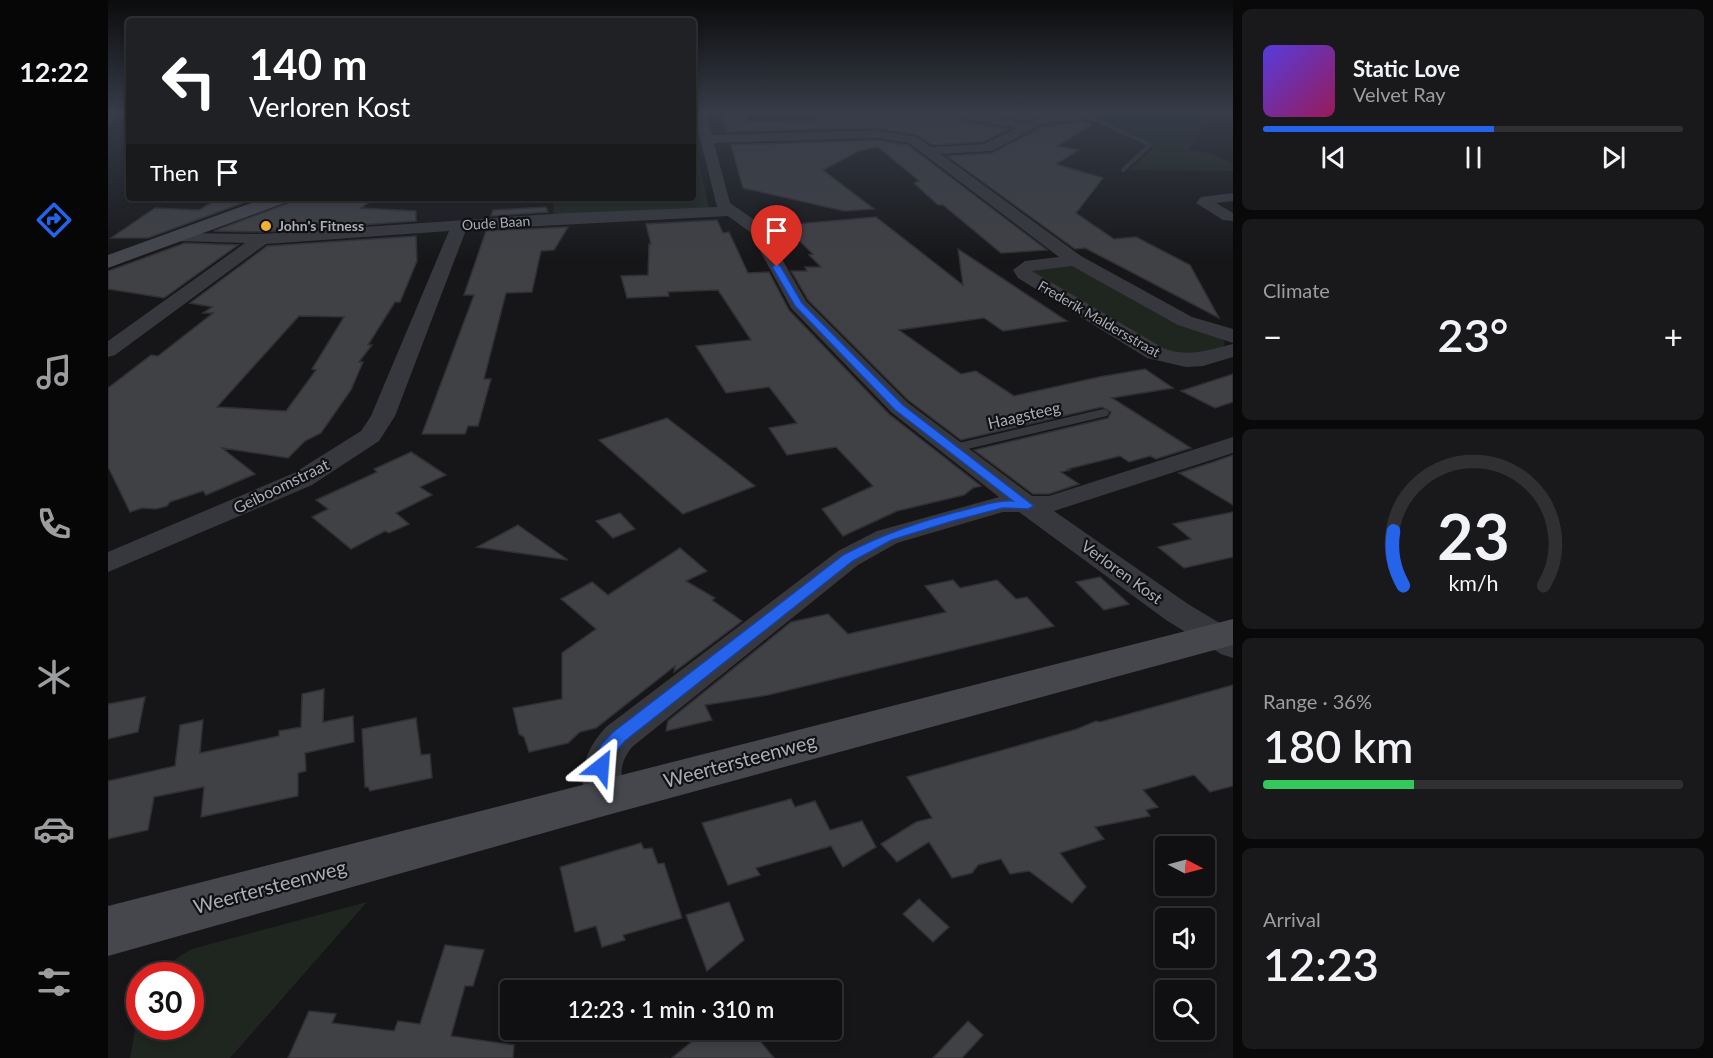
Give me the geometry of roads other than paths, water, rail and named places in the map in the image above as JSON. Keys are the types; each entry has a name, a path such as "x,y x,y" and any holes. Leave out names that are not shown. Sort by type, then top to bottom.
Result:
{"main road":[{"path":"108,262 273,201"},
{"name":"Weertersteenweg","path":"108,931 604,797 1228,638"}],"street":[{"path":"712,162 723,205 729,211"},
{"path":"945,162 1075,260 1185,321 1233,335 1233,337"},
{"path":"1229,217 1204,203 1206,200 1233,197"},
{"name":"Oude Baan","path":"180,237 262,239 568,218 729,211"},
{"name":"Verloren Kost","path":"729,211 757,229 798,304 899,407 1028,506 1177,612 1228,638"},
{"name":"Geiboomstraat","path":"109,562 303,479 370,435 382,416 460,225"},
{"path":"108,351 262,239"},
{"name":"Frederik Maldersstraat","path":"1075,260 1032,265 1022,270 1024,274 1155,353 1171,360 1198,362 1233,350"},
{"path":"604,797 599,774 608,750 619,736 848,558 887,537 948,518 1002,504 1028,506 1052,504 1233,445"}],"lane":[{"name":"Haagsteeg","path":"951,449 1103,413"}],"waterway":[{"path":"1123,170 1131,162"}],"place":[{"name":"John's Fitness","path":"266,226"}]}
